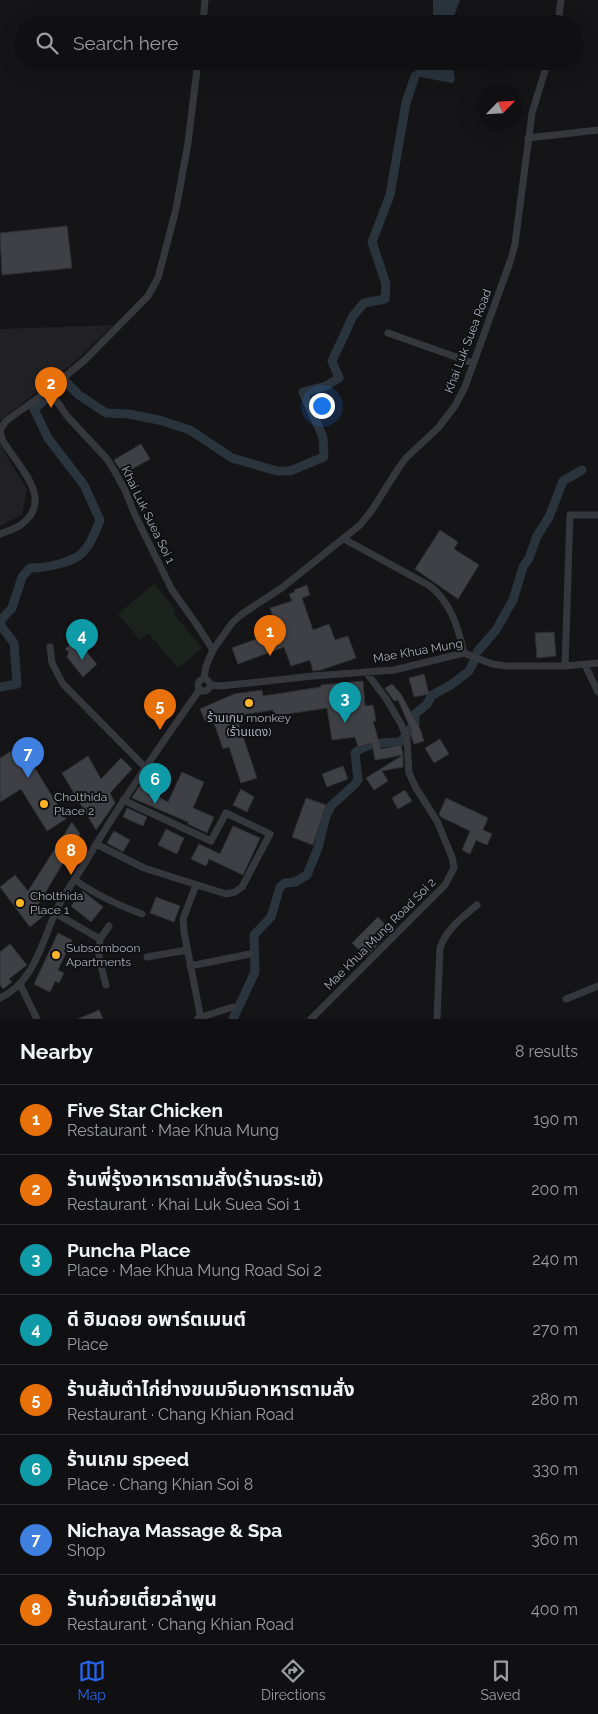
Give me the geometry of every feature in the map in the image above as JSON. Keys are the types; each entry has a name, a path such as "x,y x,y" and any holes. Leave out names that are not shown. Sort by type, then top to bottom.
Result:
{"street":[{"path":"204,15 205,0"},
{"path":"559,15 561,0"},
{"path":"0,534 22,524 32,512 36,500 32,484 6,448 0,430 13,414 48,390 86,359 148,296 158,278 176,209 188,143 197,70"},
{"name":"Khai Luk Suea Road","path":"204,678 206,666 224,632 242,614 283,587 360,525 406,458 438,428 455,406 465,387 512,259 532,113 545,70"},
{"path":"528,138 598,130"},
{"path":"388,333 474,363"},
{"name":"Khai Luk Suea Soi 1","path":"48,390 67,416 107,459 126,490 135,515 172,590 213,650"},
{"path":"565,666 570,515 598,515"},
{"path":"344,539 430,586 440,594 453,616 464,652"},
{"path":"50,647 52,664 63,684 145,767"},
{"name":"Mae Khua Mung","path":"210,685 394,670 464,652 492,664 506,666 565,666 598,663"},
{"path":"585,665 598,692"},
{"name":"Mae Khua Mung Road Soi 2","path":"311,1019 445,885 454,868 452,857 437,821 416,788 409,773 407,740 401,724 387,700 366,672"},
{"path":"0,998 15,990 37,959 55,913 96,844 145,767 200,689 199,682 204,678 208,680 210,685 206,690 200,689"},
{"path":"96,844 144,868 226,894 235,892 242,887 270,834 226,813 210,840 123,800"},
{"path":"75,880 118,905 142,914"},
{"path":"196,885 184,919 199,1019 234,1007"},
{"path":"437,1019 442,939 448,931 477,905"},
{"path":"55,913 100,939"},
{"path":"106,985 99,958 100,939 109,926"},
{"path":"147,958 188,950"},
{"path":"190,966 250,954"},
{"path":"20,984 37,1019"},
{"path":"566,999 598,986"}],"shaded area":[{"path":"433,0 460,0 454,15 433,15"},
{"path":"415,70 453,70 455,80 452,83 415,76"},
{"path":"113,325 76,361 0,421 0,329"},
{"path":"0,442 27,489 22,515 0,526"},
{"path":"154,584 176,610 173,613 202,648 178,668 148,633 140,640 118,614"}],"building":[{"path":"67,226 72,268 2,275 0,233"},
{"path":"141,444 150,459 123,474 114,460"},
{"path":"440,530 458,542 454,549 479,565 458,599 415,569"},
{"path":"307,585 310,595 302,598 313,630 329,624 335,640 348,636 356,658 313,671 310,660 291,666 284,647 238,664 232,648 278,631 270,608 292,601 289,594"},
{"path":"554,632 556,656 537,658 535,633"},
{"path":"76,640 97,664 83,677 67,657 69,652 65,649"},
{"path":"424,674 429,694 414,697 409,678"},
{"path":"363,681 365,706 373,705 376,721 373,721 381,749 401,745 403,755 375,760 372,743 358,747 355,737 332,740 327,708 274,716 273,710 236,716 257,778 241,783 229,747 223,749 213,720 206,723 200,709 234,694 262,690 263,696 321,687 321,685"},
{"path":"392,684 401,694 420,729 424,741 414,744 410,732 412,732 398,700 394,701 385,688"},
{"path":"440,739 449,754 434,763 425,748"},
{"path":"21,745 66,819 47,831 21,789 0,802 0,758"},
{"path":"403,755 403,767 382,771 388,781 374,790 366,778"},
{"path":"88,756 101,779 121,758 132,769 110,793 115,803 96,830 62,773"},
{"path":"343,766 348,779 327,787 322,774"},
{"path":"182,772 204,782 193,808 214,817 207,833 188,824 188,822 132,798 139,786 168,802"},
{"path":"241,789 254,797 247,812 233,805"},
{"path":"405,790 412,801 398,809 392,798"},
{"path":"306,798 326,805 313,845 292,837"},
{"path":"446,798 488,818 483,830 492,834 487,845 476,840 470,854 462,850 470,831 441,817 439,814"},
{"path":"127,808 147,817 143,826 123,817"},
{"path":"72,822 80,834 38,905 46,914 30,927 0,887 15,875 28,891"},
{"path":"233,826 260,838 243,875 209,859 206,866 191,859 199,844 220,854"},
{"path":"166,829 184,838 177,854 158,845"},
{"path":"114,831 130,840 123,852 107,843"},
{"path":"83,891 103,907 91,922 71,906"},
{"path":"156,897 180,906 174,922 150,913"},
{"path":"378,917 391,931 366,957 352,943"},
{"name":"Subsomboon Apartments","path":"58,933 72,940 58,970 64,973 59,983 55,981 50,992 34,984"},
{"path":"10,944 27,965 9,979 12,982 3,989 0,985 0,952"},
{"path":"99,1010 103,1019 78,1019"}],"waterway":[{"path":"0,687 17,684 14,643 1,626 0,621 12,608 22,577 30,568 67,562 80,555 94,536 100,520 84,485 48,438 34,409 66,382 79,395 106,413 129,414 159,420 190,430 232,458 277,471 290,471 324,457 323,437 303,392 326,386 339,378 332,361 353,316 364,303 385,299 386,284 372,242 390,195 406,103 415,76"},
{"path":"477,652 496,630 513,600 523,567 529,558 537,536 549,517 563,481 582,470"},
{"path":"233,1019 255,972 254,935 271,917 280,887 285,883 295,882 307,875 318,848 326,816 331,806 358,780 355,753 371,745 400,742 415,724 415,714 427,704 432,695 451,685 469,671 475,659"}],"place":[{"name":"ร้านพี่รุ้งอาหารตามสั่ง(ร้านจระเข้)","path":"51,408"},
{"name":"Five Star Chicken","path":"270,656"},
{"name":"ดี ฮิมดอย อพาร์ตเมนต์","path":"82,660"},
{"name":"ร้านเกม monkey (ร้านแดง)","path":"249,703"},
{"name":"Puncha Place","path":"345,723"},
{"name":"ร้านส้มตำไก่ย่างขนมจีนอาหารตามสั่ง","path":"160,730"},
{"name":"Nichaya Massage & Spa","path":"28,778"},
{"name":"Cholthida Place 2","path":"44,804"},
{"name":"ร้านเกม speed","path":"155,804"},
{"name":"ร้านก๋วยเตี๋ยวลำพูน","path":"71,875"},
{"name":"Cholthida Place 1","path":"20,903"},
{"name":"Subsomboon Apartments","path":"56,955"}]}
